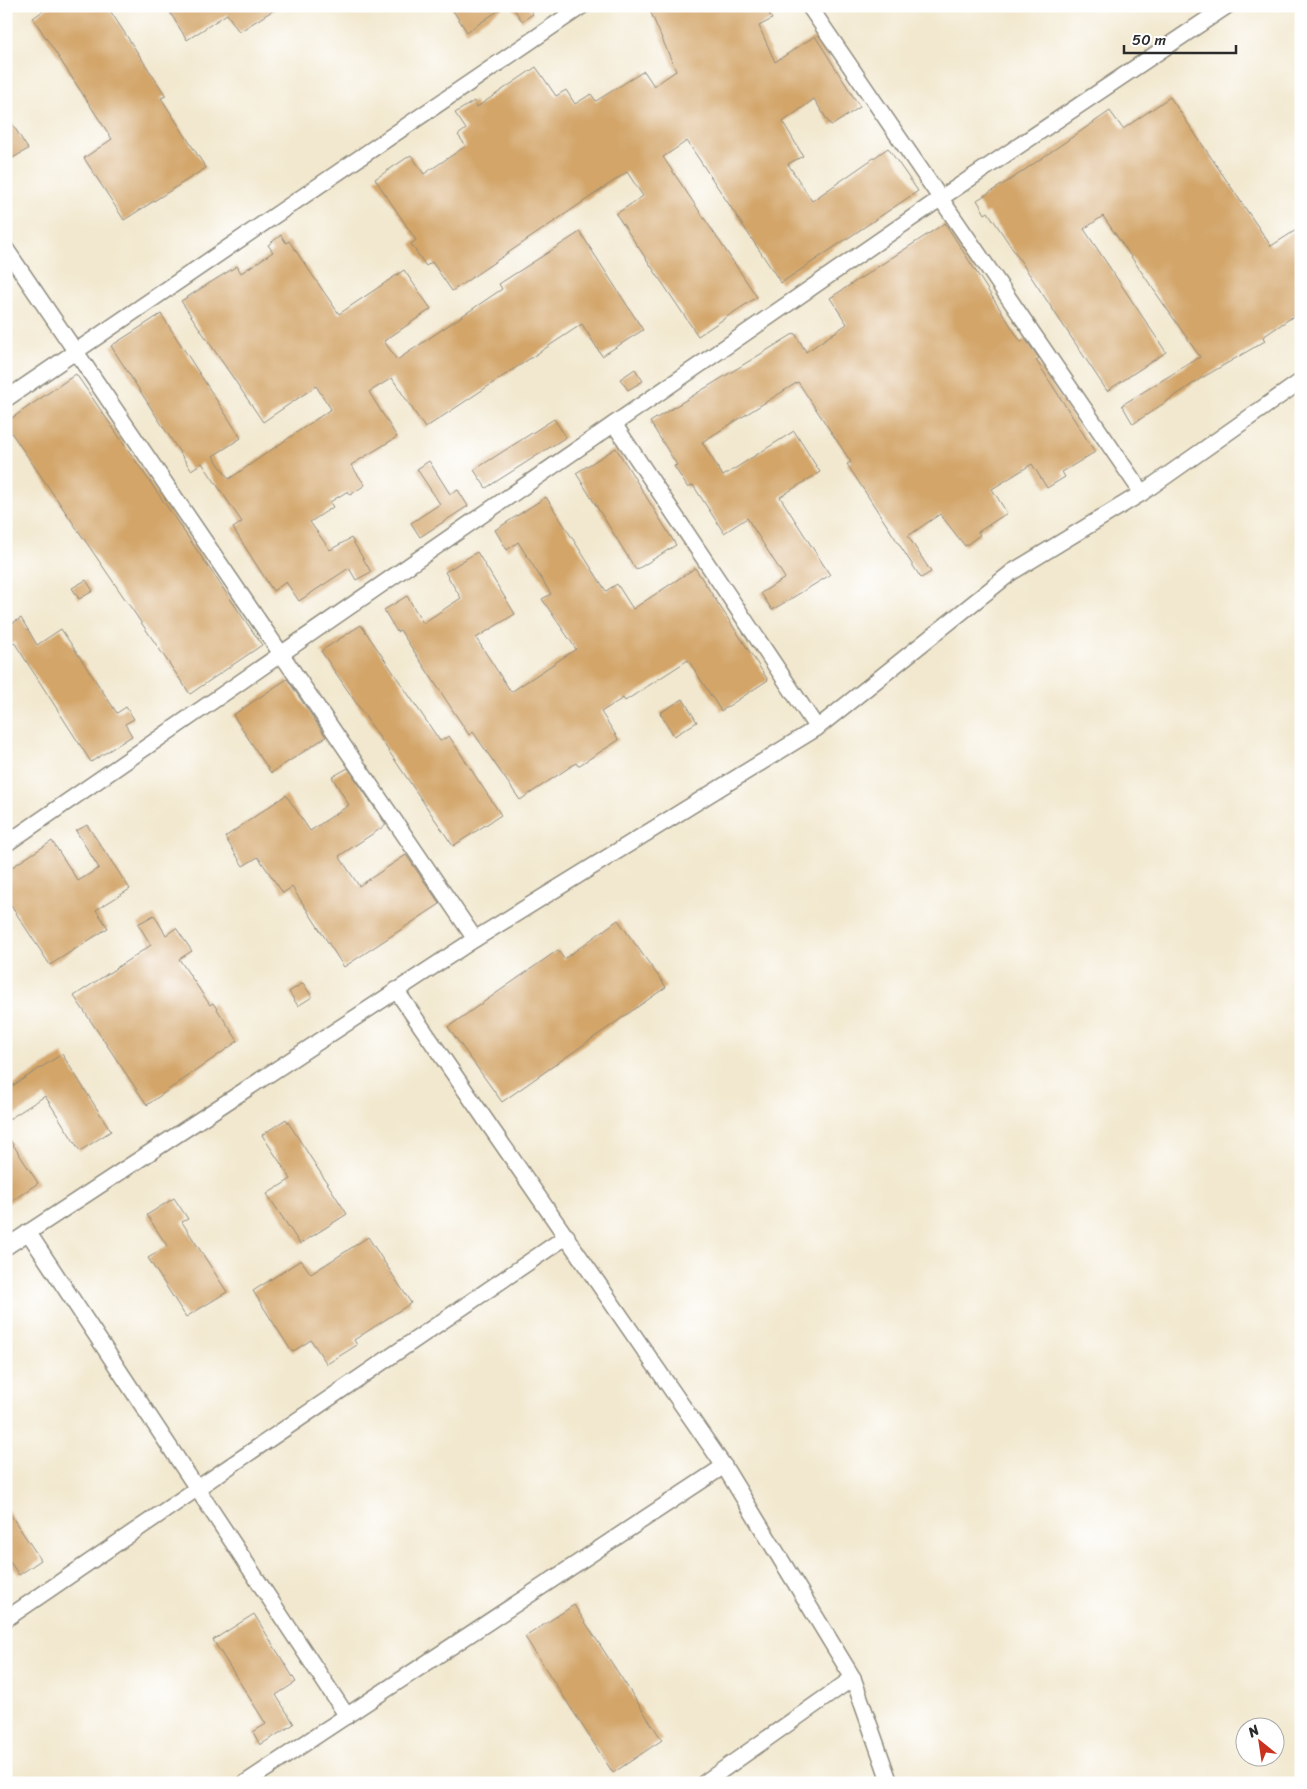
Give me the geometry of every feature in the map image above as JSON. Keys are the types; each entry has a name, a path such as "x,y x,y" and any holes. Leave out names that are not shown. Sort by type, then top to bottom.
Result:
{"lane":[{"path":"6,398 582,6"},
{"path":"808,6 1142,493"},
{"path":"6,844 941,198 1227,6"},
{"path":"6,249 475,938"},
{"path":"6,1247 475,938 817,728 1012,572 1142,493 1301,381"},
{"path":"614,424 817,728"},
{"path":"396,990 724,1466 853,1678 890,1783"},
{"path":"28,1232 347,1716"},
{"path":"6,1619 567,1236"},
{"path":"246,1783 724,1466"},
{"path":"704,1783 853,1678"}],"building":[{"path":"50,6 107,6 166,96 161,98 206,168 124,220 84,158 112,139 33,18"},
{"path":"166,6 280,6 239,32 227,14 187,40"},
{"path":"450,6 505,6 467,32"},
{"path":"512,6 527,6 533,14 522,21"},
{"path":"648,6 765,6 772,19 759,26 775,62 815,36 860,107 831,126 814,99 783,122 803,156 788,164 812,201 888,148 918,191 781,283 687,141 663,157 757,297 698,336 616,214 643,196 627,172 452,291 432,262 426,266 411,244 416,240 375,179 411,155 424,174 466,146 458,135 466,129 455,113 474,101 477,107 536,67 556,96 566,90 575,104 591,94 596,101 644,71 654,86 676,71"},
{"path":"1170,97 1271,246 1301,227 1301,311 1263,337 1265,341 1200,379 1133,424 1122,405 1200,357 1103,216 1084,229 1166,352 1107,391 988,212 985,214 977,200 1010,180 1110,111 1123,129"},
{"path":"6,114 28,149 6,162"},
{"path":"945,223 1021,342 1025,339 1039,358 1036,360 1095,452 1062,472 1065,477 1047,488 1032,464 992,489 1007,513 978,532 980,535 965,546 940,514 908,536 931,572 921,578 847,464 851,462 798,382 702,442 723,476 794,431 820,472 780,497 830,575 772,610 761,593 785,578 747,518 724,533 693,485 688,488 674,466 677,465 650,422 795,333 806,352 847,324 830,298"},
{"path":"580,232 643,330 602,356 582,324 425,428 392,378 369,392 397,437 351,465 365,485 350,495 348,491 330,502 333,507 310,522 330,550 351,538 371,572 356,580 349,568 299,601 286,582 273,591 233,528 242,522 202,463 191,470 111,346 161,314 241,438 213,456 229,479 331,409 316,386 263,422 181,301 237,266 241,273 273,252 268,245 281,235 286,243 289,241 339,314 404,270 431,309 384,341 397,360 502,289 499,284"},
{"path":"635,369 643,381 628,390 620,379"},
{"path":"76,374 262,645 190,694 6,425 6,422"},
{"path":"554,419 566,437 486,488 474,470"},
{"path":"616,448 676,545 636,570 576,473"},
{"path":"429,461 450,494 458,490 468,506 420,537 411,523 440,504 417,469"},
{"path":"546,497 606,591 617,584 633,609 695,568 768,680 721,711 688,660 625,701 623,698 601,712 619,740 578,766 576,763 520,800 473,732 469,735 400,630 397,632 384,610 407,596 423,623 461,598 445,572 477,552 515,614 476,638 511,692 576,649 542,599 551,594 518,542 507,550 495,530"},
{"path":"86,580 93,591 79,599 72,588"},
{"path":"21,618 37,645 61,629 117,713 126,707 134,719 125,724 132,736 91,762 14,642 6,646 6,627"},
{"path":"361,625 440,741 449,736 501,815 453,846 321,651"},
{"path":"287,679 326,737 271,773 233,715"},
{"path":"683,699 697,722 674,736 660,713"},
{"path":"348,768 386,825 339,856 359,886 406,855 440,904 344,967 292,887 283,893 258,857 243,866 225,837 286,795 310,831 349,805 332,777"},
{"path":"87,825 130,889 96,910 108,928 50,965 6,898 6,871 52,841 78,881 99,868 76,831"},
{"path":"154,915 166,935 176,928 192,951 179,959 210,1005 213,1003 238,1041 147,1105 74,996 151,945 138,924"},
{"path":"618,920 666,987 502,1102 448,1027 558,950 564,959"},
{"path":"303,983 312,997 298,1006 289,992"},
{"path":"62,1054 111,1131 80,1151 45,1096 6,1121 6,1090"},
{"path":"286,1119 347,1214 300,1244 267,1194 291,1179 262,1135"},
{"path":"6,1134 38,1183 6,1205"},
{"path":"174,1198 188,1219 182,1222 227,1292 186,1317 148,1258 167,1246 147,1215"},
{"path":"368,1237 411,1303 354,1340 357,1345 327,1364 311,1340 292,1352 253,1291 301,1260 311,1274"},
{"path":"6,1508 41,1560 19,1575 6,1556"},
{"path":"574,1605 662,1740 613,1773 525,1637"},
{"path":"254,1614 296,1682 276,1695 294,1724 260,1745 253,1732 266,1724 213,1640"}]}
